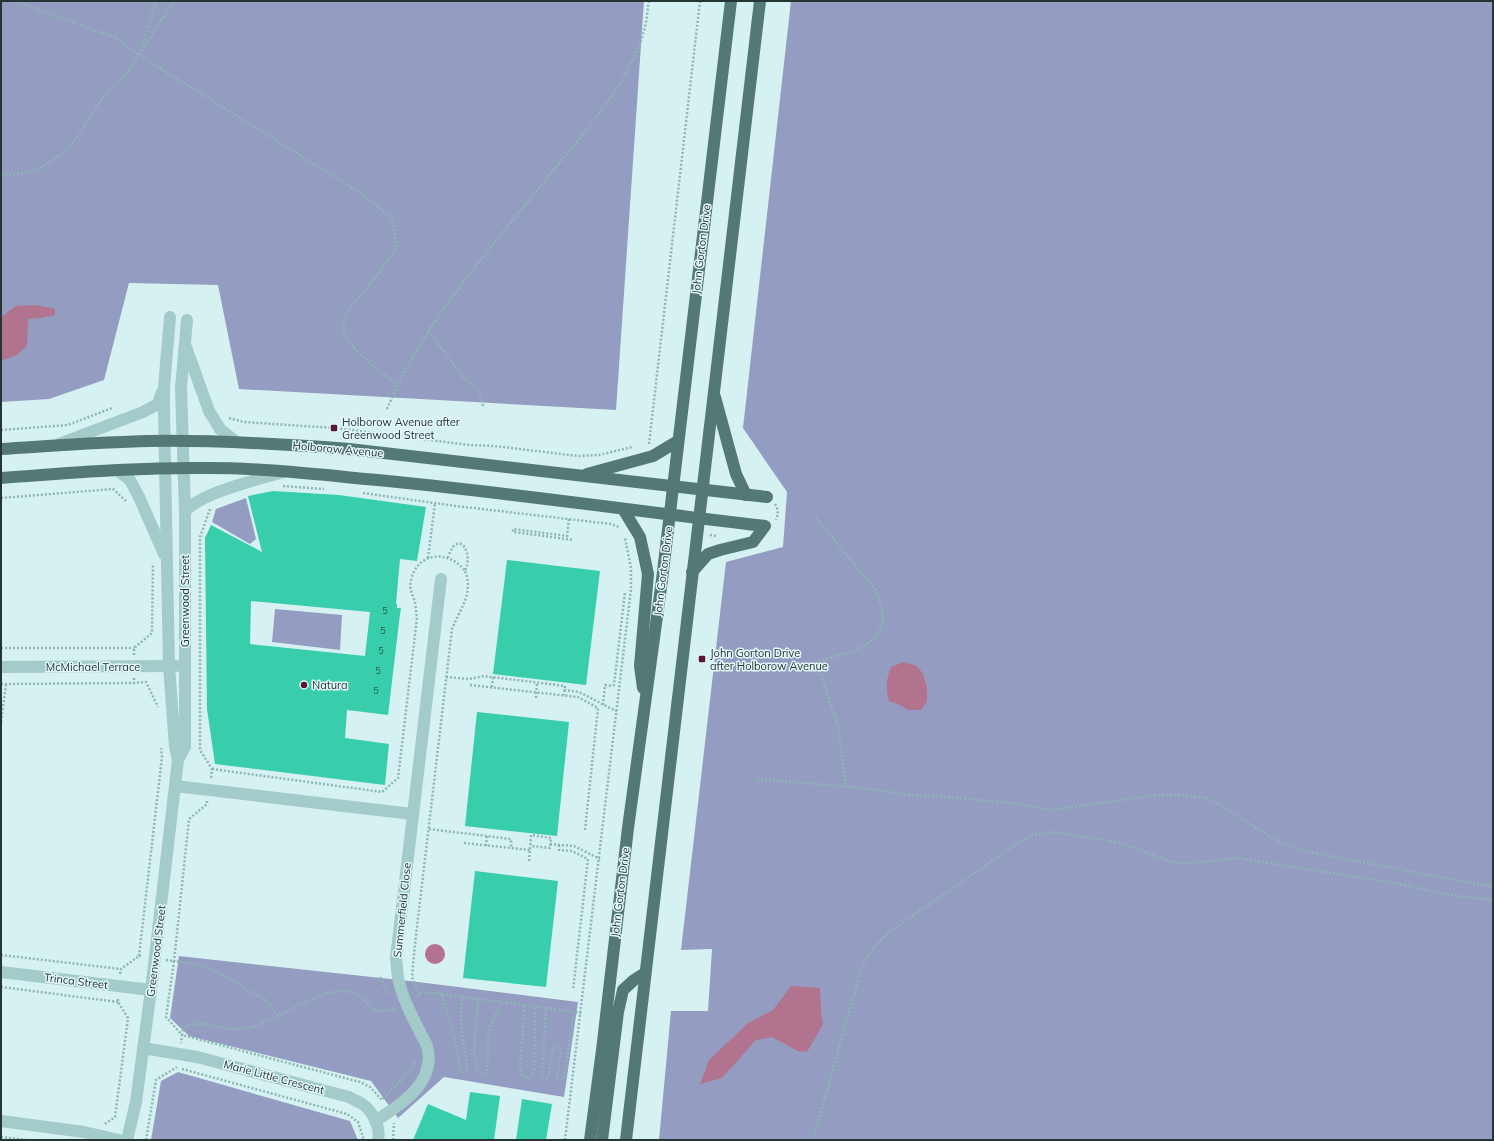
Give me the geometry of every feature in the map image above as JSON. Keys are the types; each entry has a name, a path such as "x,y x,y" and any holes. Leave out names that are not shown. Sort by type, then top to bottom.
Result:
{"main road":[{"name":"John Gorton Drive","path":"590,1140 628,828 670,515 731,1"},
{"path":"626,1140 760,1"},
{"path":"714,390 736,474 746,495"},
{"name":"Holborow Avenue","path":"1,449 56,445 164,441 297,444 767,497"},
{"path":"580,476 653,456 678,441"},
{"path":"1,478 165,468 284,471 432,485 765,526"},
{"path":"623,509 640,537 648,574 640,666 645,707"},
{"path":"692,572 708,554 753,542 765,526"},
{"path":"602,1140 618,1012 623,990 634,980 645,974"}],"street":[{"path":"56,445 143,412 158,404 164,387 170,318"},
{"name":"Greenwood Street","path":"178,760 185,747 185,511 182,388 184,343 187,320"},
{"path":"184,343 209,411 220,429 236,442"},
{"name":"Greenwood Street","path":"127,1140 136,1102 151,990 178,760 175,747 169,666 164,387"},
{"path":"117,470 130,480 167,561"},
{"path":"185,511 191,505 208,496 284,471"},
{"name":"Summerfield Close","path":"376,1121 396,1108 420,1084 426,1075 428,1064 427,1047 406,1004 398,982 396,958 441,578"},
{"name":"McMichael Terrace","path":"1,667 185,666"},
{"path":"175,786 412,814"},
{"name":"Trinca Street","path":"1,972 151,990"},
{"name":"Marie Little Crescent","path":"143,1048 197,1057 348,1098 361,1103 372,1114 376,1121"},
{"path":"1,1121 84,1132 120,1140"},
{"path":"376,1121 379,1136 378,1140"}],"path":[{"path":"16,1 115,37 139,54 362,194 392,218 397,247 381,270 345,315 343,324 345,335 351,346 397,385"},
{"path":"139,54 156,1"},
{"path":"1,176 21,174 37,169 49,163 62,153 77,137 101,100 130,70 174,1"},
{"path":"387,409 397,385 429,331 461,287 610,99 634,58 644,30 649,1"},
{"path":"648,443 700,1"},
{"path":"429,331 461,376 479,391 483,406"},
{"path":"1,430 68,425 116,407"},
{"path":"224,412 229,418 244,422 334,428 469,445 494,446 578,456 599,455 634,446"},
{"path":"279,486 330,490"},
{"path":"1,498 113,489 126,501 129,508"},
{"path":"360,492 435,503 611,524 622,529"},
{"path":"765,526 775,523 778,514 777,507 767,497"},
{"path":"428,558 435,503"},
{"path":"816,518 875,590 882,609 880,629 872,642 852,652 818,661 826,691 838,725 846,787"},
{"path":"569,519 567,536 514,529 513,532 574,540"},
{"path":"697,534 716,536"},
{"path":"565,1140 632,583 631,568 624,536"},
{"path":"448,557 451,548 455,545 462,544 468,554 468,562 465,571"},
{"path":"212,770 382,792 398,778 417,618 411,591 411,579 418,565 428,558 442,556 455,560 465,571 469,585 468,594 452,630 446,676 412,977 420,993"},
{"path":"1,648 134,648 152,633 153,562"},
{"path":"603,705 605,685 614,685 624,592"},
{"path":"134,648 134,683"},
{"path":"446,676 469,679 484,676 565,686 564,696"},
{"path":"492,687 494,677"},
{"path":"1,684 146,682 159,708"},
{"path":"536,698 537,683"},
{"path":"1,722 6,684"},
{"path":"470,685 578,697 598,708 585,830"},
{"path":"564,690 579,692 617,711"},
{"path":"139,956 162,757 161,743"},
{"path":"757,779 846,787 909,795 1010,803 1051,810 1159,795 1173,794 1195,796 1217,803 1277,841 1309,852 1493,887"},
{"path":"429,829 511,839 510,848"},
{"path":"813,1140 859,977 866,958 874,947 892,930 1024,839 1033,835 1053,832 1117,842 1170,861 1181,863 1237,858 1394,883 1450,895 1493,900"},
{"path":"486,846 487,836"},
{"path":"529,861 530,846 532,836 551,838 550,848 530,846"},
{"path":"464,843 530,850"},
{"path":"550,844 574,846 600,859"},
{"path":"559,845 559,850 572,852 588,860 573,990"},
{"path":"1,954 121,969"},
{"path":"174,961 204,966 226,976 267,1001 278,1016"},
{"path":"1,987 118,1002"},
{"path":"414,1054 415,1061 410,1072 382,1100 370,1087 360,1082 182,1035 183,1028 191,1024 204,1024 238,1030 256,1027 326,993 341,991 356,994 376,1011 396,1010 420,993 442,994 581,1013"},
{"path":"442,994 455,1041 461,1071 465,1073 468,1070 461,1013 463,997"},
{"path":"478,999 474,1049 477,1071 481,1074 486,1073 488,1069 486,1056 489,1032 502,1002"},
{"path":"525,1005 520,1067 522,1075 527,1078 532,1076 534,1071 535,1007"},
{"path":"546,1008 542,1075 543,1079 545,1080 548,1078 553,1049 557,1047 561,1050 557,1077 560,1081 564,1078 574,1012"},
{"path":"146,1140 156,1080 177,1067 347,1114 358,1122 363,1140"},
{"path":"1,1137 28,1140"}],"shaded area":[{"path":"1,1 644,1 616,410 239,389 218,285 129,283 104,380 49,399 1,402"},
{"path":"791,1 1493,1 1493,1140 659,1140 671,1011 708,1011 712,949 681,950 726,562 783,547 787,492 743,428"},
{"path":"36,305 55,309 55,315 28,319 27,346 17,355 1,361 1,317 16,306"},
{"path":"246,498 256,539 250,544 212,522 216,509"},
{"path":"275,609 342,615 340,650 272,642"},
{"path":"904,662 917,666 923,674 927,687 927,701 921,710 908,710 889,701 887,684 891,667"},
{"path":"435,944 442,947 445,954 442,961 435,964 428,961 425,954 428,947"},
{"path":"179,956 418,982 578,1002 564,1097 444,1077 398,1118 371,1081 189,1036 170,1018"},
{"path":"791,986 820,988 823,1024 807,1052 798,1051 772,1037 756,1040 722,1078 700,1084 709,1060 748,1023 773,1010"},
{"path":"178,1072 350,1121 358,1140 151,1140 161,1081"}],"building":[{"path":"273,491 339,495 426,507 417,561 400,559 396,604 397,608 401,608 388,715 347,710 345,738 389,744 385,785 215,764 207,709 205,538 211,525 262,552 248,496","holes":["251,601 370,612 365,656 250,644"]},
{"path":"507,560 600,571 586,685 493,674"},
{"path":"477,712 569,722 557,836 465,826"},
{"path":"475,871 558,881 546,987 463,978"},
{"path":"470,1092 500,1096 494,1140 413,1140 428,1104 466,1120"},
{"path":"522,1099 552,1104 546,1140 516,1140"}],"place":[{"name":"Holborow Avenue after Greenwood Street","path":"334,428"},
{"name":"John Gorton Drive after Holborow Avenue","path":"702,659"},
{"name":"Natura","path":"304,685"}]}
